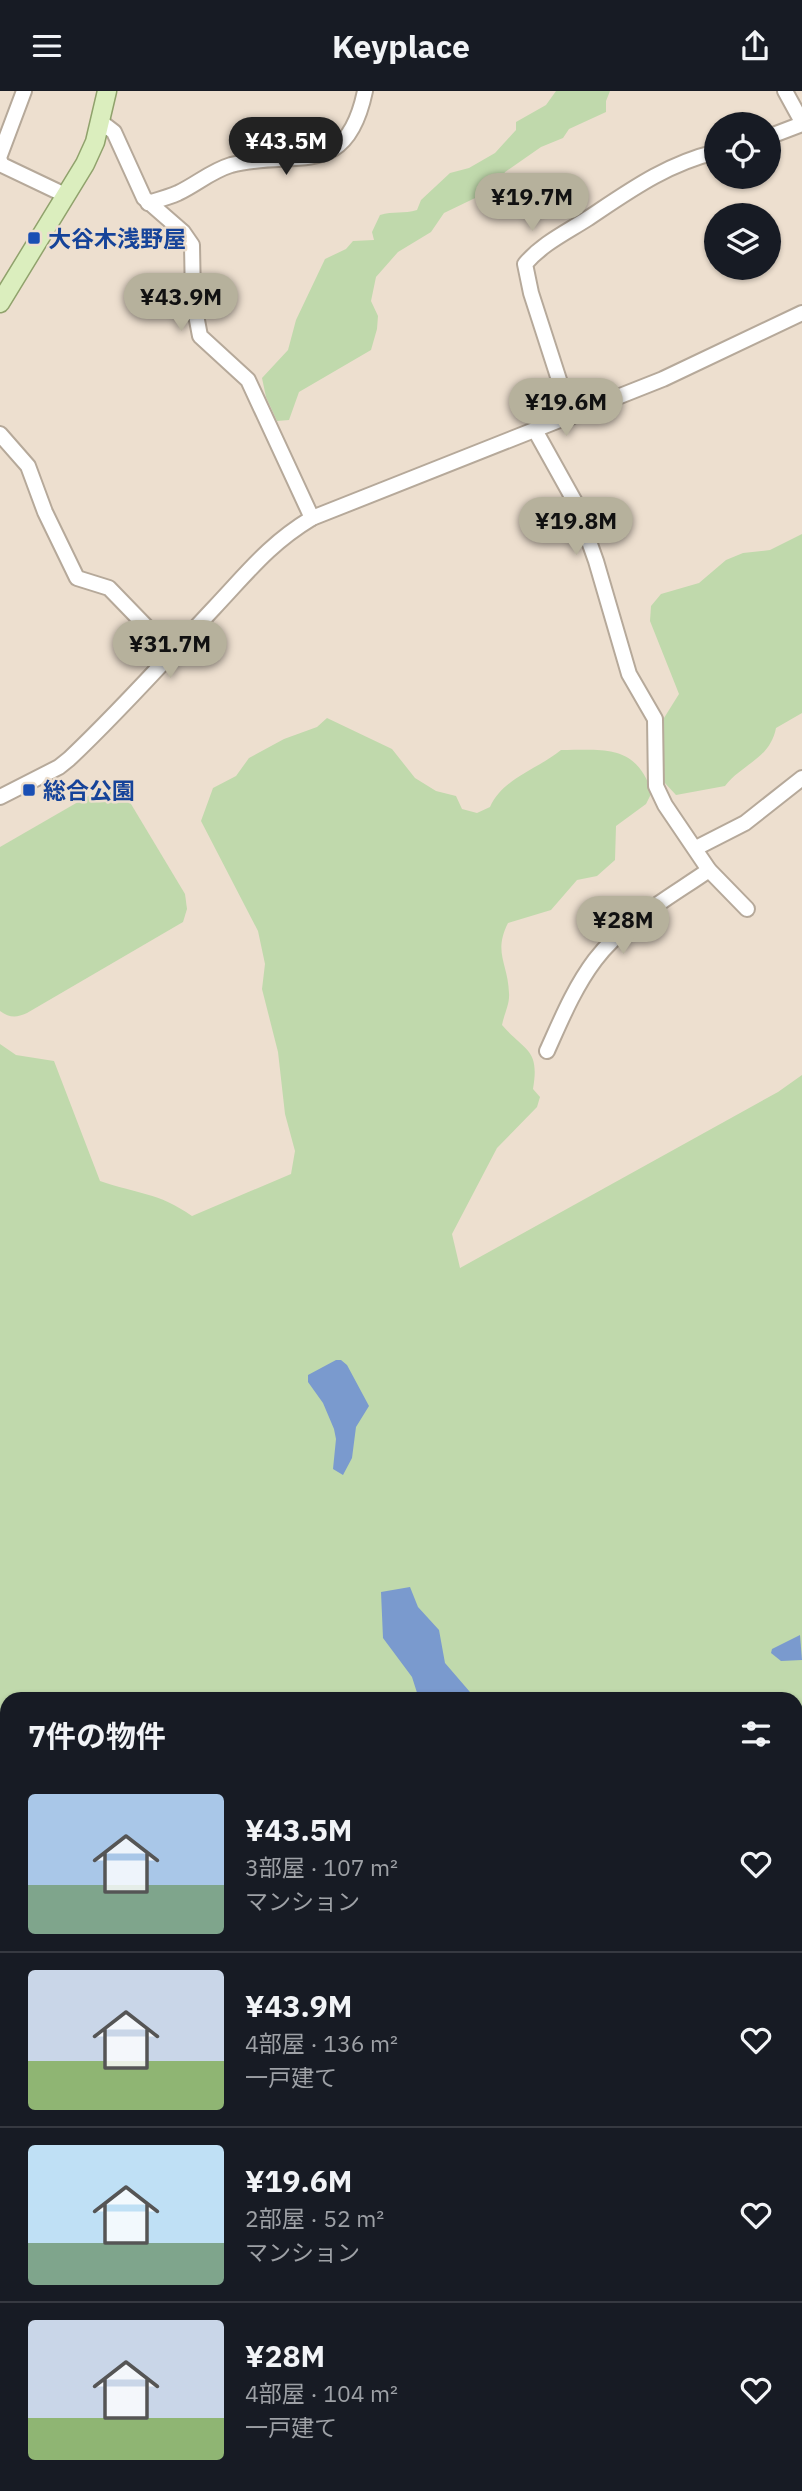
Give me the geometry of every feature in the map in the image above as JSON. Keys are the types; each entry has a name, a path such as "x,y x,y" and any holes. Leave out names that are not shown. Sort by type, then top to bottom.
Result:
{"main road":[{"path":"0,303 5,283 85,164 109,95"}],"street":[{"path":"0,155 6,127 24,91"},
{"path":"148,203 178,193 201,177 227,166 320,155 336,147 357,123 365,91"},
{"path":"781,132 802,123 785,91"},
{"path":"101,122 114,132 148,203 183,232 192,244 193,299 200,336 248,380 312,518"},
{"path":"571,417 525,274 525,264 543,247 655,174 675,163 704,155"},
{"path":"0,161 2,165 65,195"},
{"path":"0,797 59,767 69,759 172,653 262,554 278,539 312,518 536,432 663,379 802,313"},
{"path":"536,432 575,502 596,561 621,654 629,674 655,719 656,786 665,805 709,870 747,909"},
{"path":"0,434 28,466 44,512 77,578 109,588 172,653"},
{"path":"696,848 745,823 802,778"},
{"path":"547,1051 580,981 596,958 633,922 709,870"}],"green space":[{"path":"556,91 610,91 606,112 569,129 563,138 541,147 505,172 498,187 444,213 431,232 398,252 376,277 371,301 378,316 371,350 299,392 289,420 277,421 266,397 262,378 288,350 296,320 325,259 346,249 353,241 374,240 372,232 380,215 417,210 421,200 450,173 469,168 495,153 516,130 516,122 546,105"},
{"path":"802,534 802,713 776,728 762,754 725,786 676,795 663,781 660,752 664,718 679,694 650,621 651,606 661,594 699,583 726,560 743,553 770,550"},
{"path":"327,718 392,749 415,778 436,791 456,796 462,809 477,813 490,807 512,781 561,750 605,751 628,758 645,776 652,792 646,804 616,826 615,860 597,876 577,880 551,910 508,923 501,950 509,997 502,1025 529,1052 534,1065 533,1089 540,1097 537,1107 497,1148 452,1234 460,1268 778,1092 802,1075 802,1692 0,1692 0,1044 16,1055 54,1061 100,1181 158,1198 192,1216 291,1174 295,1151 285,1114 278,1052 262,989 265,964 258,931 201,821 213,788 236,776 249,758 284,739 317,727"},
{"path":"104,787 120,789 125,794 185,894 187,909 183,922 27,1013 7,1015 0,1011 0,847"}],"water":[{"path":"336,1360 347,1365 369,1406 356,1427 352,1458 343,1475 333,1469 336,1439 334,1429 323,1403 308,1382 308,1375"},
{"path":"410,1587 418,1607 439,1630 445,1663 470,1692 417,1692 412,1677 383,1638 381,1592"},
{"path":"800,1635 802,1660 781,1661 771,1653 772,1649"}],"place":[{"name":"大谷木浅野屋","path":"34,238"},
{"name":"総合公園","path":"29,790"}]}
